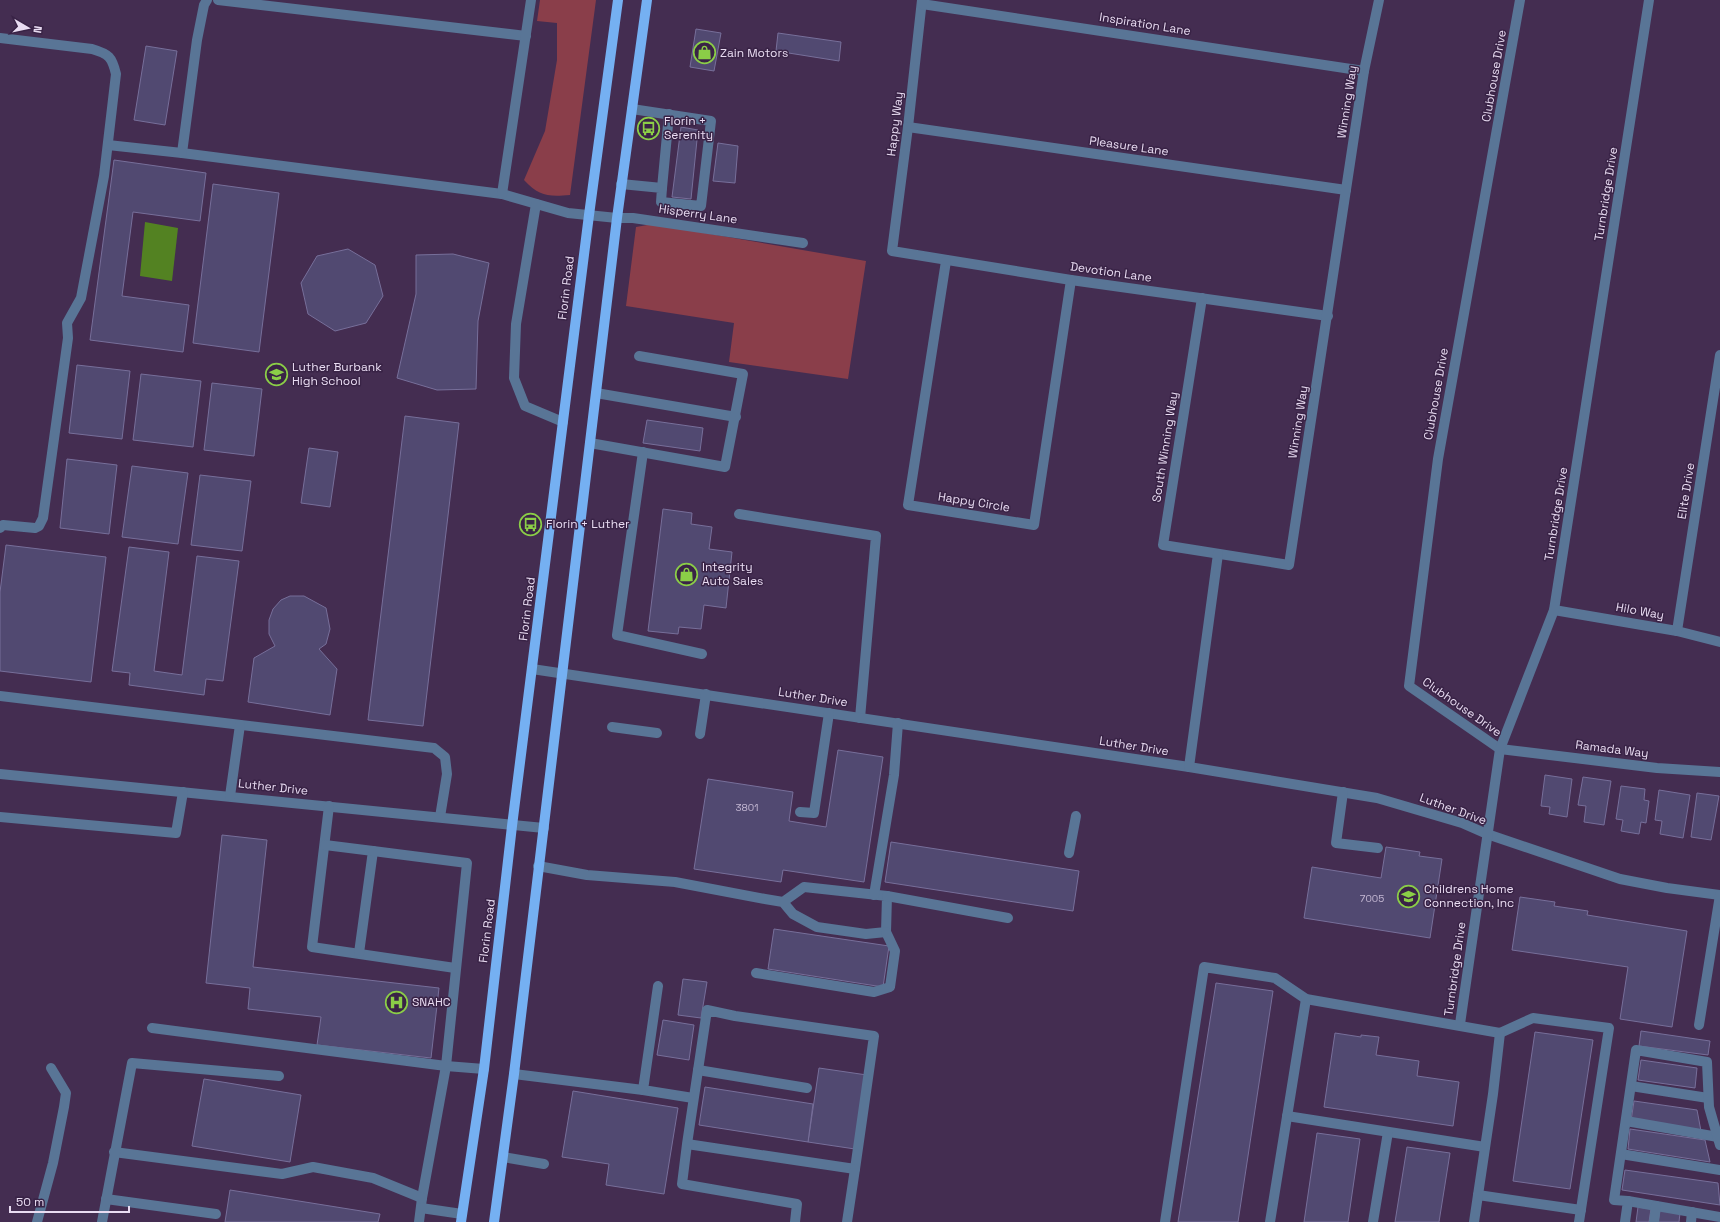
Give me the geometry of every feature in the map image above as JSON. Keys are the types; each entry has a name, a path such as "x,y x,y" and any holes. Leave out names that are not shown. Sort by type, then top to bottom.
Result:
{"main road":[{"name":"Florin Road","path":"461,1218 484,1069 512,826 588,215 618,0"},
{"path":"494,1222 514,1074 621,184 647,0"}],"street":[{"path":"182,153 197,40 204,5 207,0"},
{"path":"218,0 526,36"},
{"path":"502,194 531,0"},
{"name":"Winning Way","path":"1218,554 1289,565 1364,71 1379,0"},
{"name":"Clubhouse Drive","path":"1500,749 1409,686 1438,459 1520,0"},
{"name":"Turnbridge Drive","path":"1460,1024 1500,749 1554,610 1649,0"},
{"name":"Inspiration Lane","path":"922,2 1364,71"},
{"name":"Happy Way","path":"892,251 922,2"},
{"path":"0,38 92,49 106,53 113,62 116,74 104,176 81,298 67,324 68,338 43,518 39,526 35,528 3,525 0,528"},
{"path":"632,109 669,114 711,121 701,206 661,202 669,114"},
{"name":"Pleasure Lane","path":"908,127 1346,190"},
{"name":"Hisperry Lane","path":"108,145 502,194 568,213 617,218 633,218 804,242"},
{"path":"621,184 662,188"},
{"path":"536,204 516,324 514,378 525,406 563,422"},
{"name":"Devotion Lane","path":"892,251 946,261 1072,280 1328,316"},
{"name":"Happy Circle","path":"946,261 908,504 1034,525 1072,280"},
{"name":"South Winning Way","path":"1202,298 1163,544 1218,554"},
{"name":"Elite Drive","path":"1677,631 1720,355"},
{"path":"590,443 725,468 736,417 743,374 639,356"},
{"path":"596,393 736,417"},
{"path":"643,452 617,635 702,654"},
{"path":"739,514 876,536 860,718"},
{"path":"1188,767 1218,554"},
{"name":"Hilo Way","path":"1554,610 1677,631 1720,642"},
{"name":"Luther Drive","path":"532,669 1188,767 1377,798 1462,823 1487,834 1620,879 1667,888 1720,895"},
{"path":"700,734 706,694"},
{"path":"0,696 434,748 445,757 447,774 440,817"},
{"path":"800,812 814,813 829,713"},
{"path":"874,895 894,774 898,723"},
{"path":"230,796 240,725"},
{"path":"612,727 657,733"},
{"name":"Ramada Way","path":"1500,749 1657,768 1720,772"},
{"name":"Luther Drive","path":"0,774 544,828"},
{"path":"0,817 176,833 183,792"},
{"path":"1343,792 1336,843 1378,848"},
{"path":"329,806 312,947 455,968"},
{"path":"1069,853 1076,816"},
{"path":"325,846 467,863 446,1066 421,1203 419,1222"},
{"path":"359,953 373,851"},
{"path":"538,866 587,875 675,882 783,902 793,914 817,928 866,934 886,932"},
{"path":"783,902 804,887 887,896 1008,918"},
{"path":"1699,1024 1720,895"},
{"path":"756,973 874,992 890,987 895,951 886,932 887,896"},
{"path":"1165,1222 1204,967 1275,978 1306,998 1460,1024 1500,1033 1533,1018 1609,1028 1579,1222"},
{"path":"643,1090 658,986"},
{"path":"1270,1222 1306,998"},
{"path":"795,1222 797,1204 682,1184 693,1098 707,1010 736,1016 874,1036 847,1222"},
{"path":"152,1028 446,1066 484,1069"},
{"path":"1474,1222 1486,1147 1500,1033"},
{"path":"1626,1121 1719,1141 1708,1098 1707,1062 1636,1050 1614,1200 1656,1206 1691,1217 1717,1218"},
{"path":"102,1222 132,1063 280,1076"},
{"path":"37,1222 53,1163 66,1093 51,1068"},
{"path":"698,1070 807,1088"},
{"path":"514,1074 643,1090 693,1098"},
{"path":"1631,1086 1708,1098"},
{"path":"1287,1116 1486,1147"},
{"path":"1373,1222 1388,1132"},
{"path":"687,1144 855,1170"},
{"path":"114,1152 282,1174 313,1167 373,1178 421,1203 461,1218"},
{"path":"1621,1154 1720,1170"},
{"path":"503,1157 544,1164"},
{"path":"1478,1195 1581,1210"},
{"path":"106,1199 216,1214"},
{"path":"1625,1222 1628,1201"},
{"path":"1654,1222 1656,1206"}],"shaded area":[{"path":"540,0 596,0 570,195 556,196 544,194 534,189 524,180 545,131 557,60 557,23 537,21"},
{"path":"145,222 178,228 172,281 140,276"},
{"path":"653,224 866,261 848,379 729,362 734,323 626,306 636,227"}],"building":[{"path":"696,29 721,33 714,71 690,67"},
{"path":"778,33 841,42 839,61 776,51"},
{"path":"146,46 177,51 165,125 134,120"},
{"path":"681,127 698,130 691,199 672,197"},
{"path":"718,143 738,146 735,183 713,181"},
{"path":"114,160 206,173 200,221 133,212 122,296 189,305 183,352 90,340"},
{"path":"213,184 279,193 259,352 193,343"},
{"path":"348,249 375,265 383,296 366,323 335,331 308,314 301,283 317,256"},
{"path":"453,254 489,263 478,321 476,389 437,390 397,378 416,294 416,255"},
{"path":"77,365 130,371 122,439 69,433"},
{"path":"141,374 201,381 193,447 133,440"},
{"path":"212,383 262,389 254,456 204,450"},
{"path":"405,416 459,423 423,726 368,720"},
{"path":"647,420 703,428 700,451 643,443"},
{"path":"309,448 338,452 330,507 301,503"},
{"path":"67,459 117,465 109,534 60,528"},
{"path":"132,466 188,473 178,544 122,537"},
{"path":"200,475 251,481 242,551 191,545"},
{"path":"663,509 692,513 691,524 712,527 709,549 732,552 726,608 704,605 701,629 679,627 678,634 648,631"},
{"path":"6,545 106,557 91,682 0,671 0,592"},
{"path":"129,547 169,552 154,671 182,675 197,556 239,561 223,681 206,679 204,695 129,685 130,673 112,671"},
{"path":"290,596 304,596 326,608 330,629 326,644 319,649 337,669 330,715 248,702 254,658 275,646 269,634 269,620 273,609 281,600"},
{"path":"838,750 883,757 864,882 783,870 781,882 694,869 708,779 793,792 789,821 826,827"},
{"path":"1545,775 1572,779 1567,817 1549,814 1550,807 1541,806"},
{"path":"1583,777 1611,781 1604,825 1584,822 1586,806 1578,805"},
{"path":"1621,786 1645,789 1644,800 1649,801 1646,823 1641,822 1639,834 1621,831 1623,820 1616,819"},
{"path":"1659,790 1690,795 1683,838 1660,834 1662,821 1655,820"},
{"path":"1697,793 1719,796 1711,840 1691,837"},
{"path":"222,835 267,840 253,967 439,988 431,1058 317,1045 321,1017 248,1009 250,988 206,983"},
{"path":"891,842 1079,871 1073,911 885,882"},
{"path":"1386,847 1420,852 1419,856 1442,859 1430,938 1304,918 1312,867 1381,878"},
{"path":"1520,897 1555,902 1554,906 1588,911 1587,915 1687,931 1672,1027 1620,1019 1628,967 1512,950"},
{"path":"774,929 889,946 883,987 768,969"},
{"path":"683,979 707,982 701,1018 678,1015"},
{"path":"1216,983 1273,991 1238,1222 1178,1222"},
{"path":"663,1020 694,1025 689,1060 657,1055"},
{"path":"1641,1031 1710,1041 1708,1055 1639,1046"},
{"path":"1535,1032 1593,1040 1570,1189 1513,1181"},
{"path":"1335,1033 1361,1037 1361,1035 1379,1037 1376,1055 1419,1061 1417,1076 1459,1082 1453,1126 1324,1107"},
{"path":"1641,1060 1697,1068 1695,1088 1638,1080"},
{"path":"819,1068 867,1075 855,1149 808,1142"},
{"path":"204,1079 301,1095 290,1162 192,1146"},
{"path":"705,1087 813,1104 808,1142 699,1125"},
{"path":"573,1091 678,1108 664,1194 606,1185 609,1164 562,1157"},
{"path":"1634,1101 1697,1110 1701,1131 1631,1121"},
{"path":"1630,1129 1705,1140 1710,1162 1628,1149"},
{"path":"1317,1133 1360,1139 1348,1222 1304,1222"},
{"path":"1407,1147 1450,1153 1439,1222 1395,1222"},
{"path":"1625,1170 1718,1183 1720,1205 1622,1190"},
{"path":"230,1190 380,1214 378,1222 225,1222"},
{"path":"1638,1207 1651,1209 1649,1222 1636,1222"},
{"path":"1660,1210 1680,1213 1679,1222 1658,1222"}],"place":[{"name":"Zain Motors","path":"704,53"},
{"name":"Florin + Serenity","path":"648,128"},
{"name":"Luther Burbank High School","path":"276,374"},
{"name":"Florin + Luther","path":"531,524"},
{"name":"Integrity Auto Sales","path":"687,574"},
{"name":"Childrens Home Connection, Inc","path":"1409,896"},
{"name":"SNAHC","path":"397,1002"}]}
